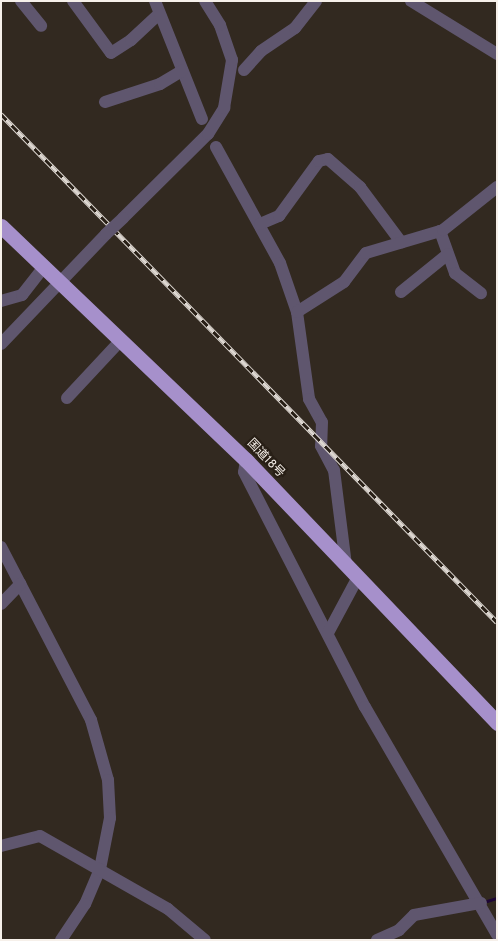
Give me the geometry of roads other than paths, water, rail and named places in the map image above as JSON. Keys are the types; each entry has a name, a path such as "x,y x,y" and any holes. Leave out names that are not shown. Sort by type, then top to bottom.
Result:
{"highway":[{"name":"国道18号","path":"1,226 246,460 497,723"}],"street":[{"path":"21,1 42,26"},
{"path":"73,1 111,53 131,40 157,7"},
{"path":"1,344 106,234 208,134 224,108 232,60 220,25 205,1"},
{"path":"244,70 261,51 295,28 316,1"},
{"path":"411,1 497,54"},
{"path":"157,7 202,119"},
{"path":"105,102 160,84 182,71"},
{"path":"216,147 280,263 297,312 309,399 322,422 321,446 334,470 346,565"},
{"path":"260,224 279,216 319,161 328,159 360,187 401,242"},
{"path":"297,312 344,282 366,253 440,231 461,218 497,186"},
{"path":"440,231 455,273 481,293"},
{"path":"401,292 448,254"},
{"path":"1,301 22,295 44,266"},
{"path":"68,398 121,340"},
{"path":"246,460 244,472 365,707 481,903 497,935"},
{"path":"1,547 89,715 104,757 110,818 100,869 85,904 61,940"},
{"path":"328,633 358,577"},
{"path":"1,604 20,584"},
{"path":"1,846 40,836 168,910 205,940"},
{"path":"377,940 399,930 414,915 481,903"}],"waterway":[{"path":"487,901 497,898"}],"railway":[{"path":"1,114 497,622"}]}
